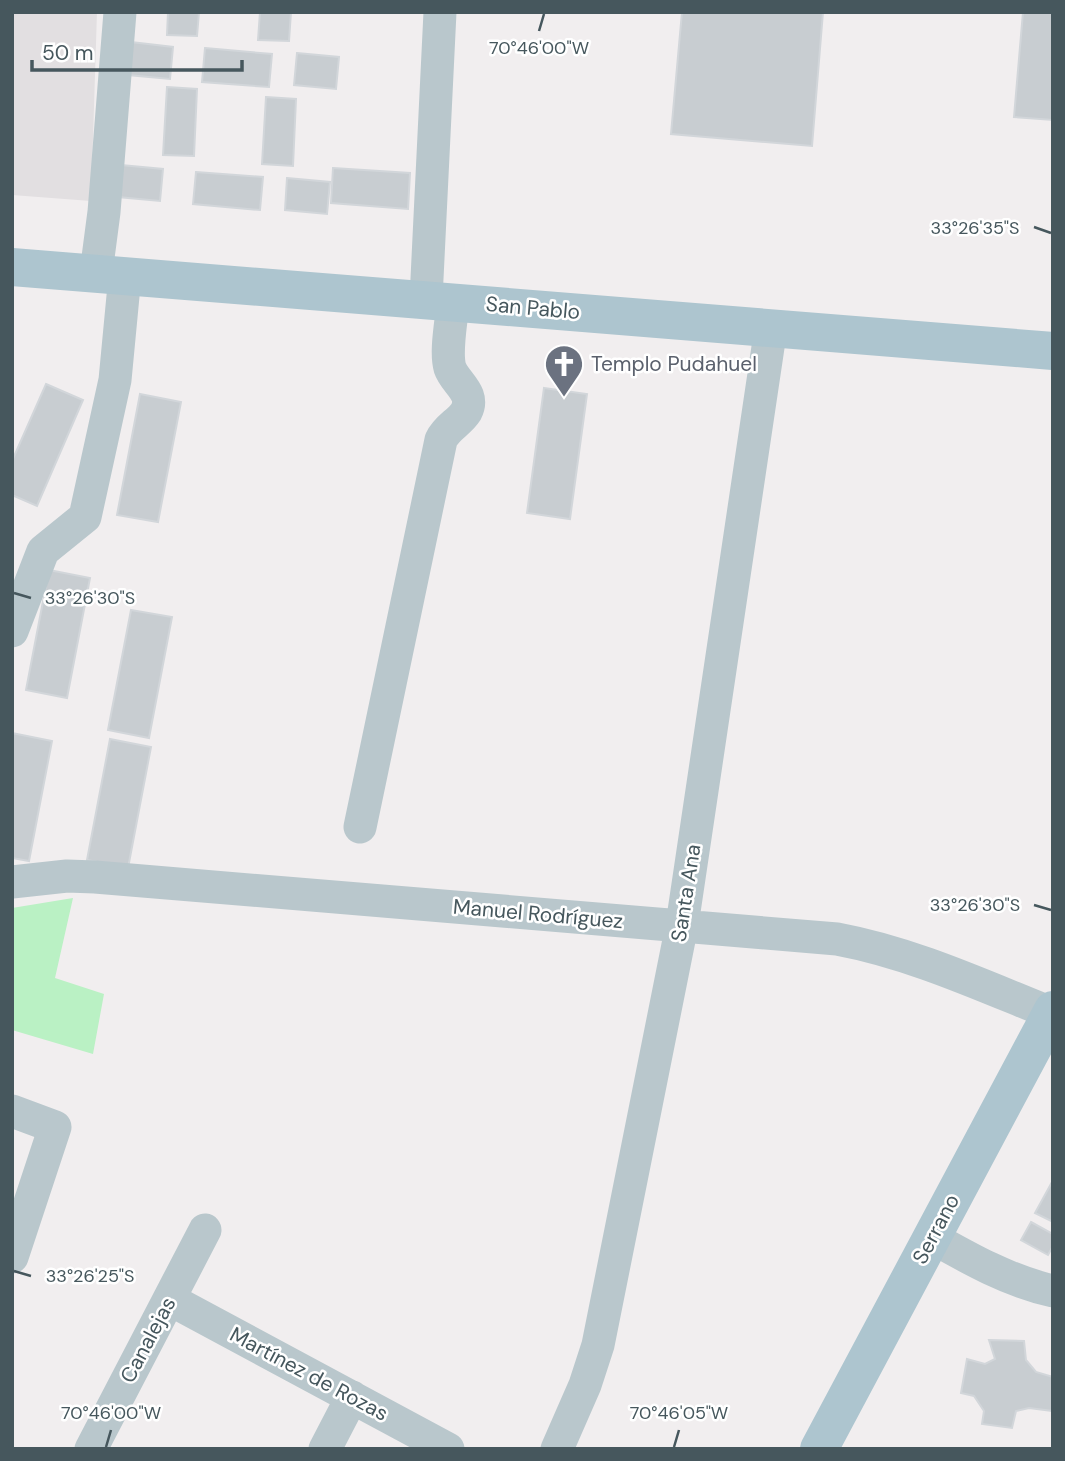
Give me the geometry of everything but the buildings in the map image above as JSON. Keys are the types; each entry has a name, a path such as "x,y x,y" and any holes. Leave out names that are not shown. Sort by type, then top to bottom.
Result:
{"main road":[{"name":"San Pablo","path":"12,267 1053,351"},
{"name":"Serrano","path":"819,1449 1052,1012"}],"street":[{"path":"12,631 43,551 85,517 115,380 111,274 104,212 120,12"},
{"path":"360,827 441,440 449,427 466,412 468,403 468,394 450,367 440,300 440,12"},
{"name":"Santa Ana","path":"557,1449 585,1385 598,1345 682,925 771,327"},
{"name":"Manuel Rodríguez","path":"12,882 38,877 95,877 837,939 917,960 1052,1012"},
{"path":"12,1111 55,1127 12,1256"},
{"name":"Canalejas","path":"91,1449 205,1230"},
{"path":"931,1237 1024,1284 1053,1291"},
{"name":"Martínez de Rozas","path":"169,1299 448,1449"},
{"path":"325,1449 352,1397"}],"shaded area":[{"path":"12,12 97,12 91,201 12,195"}],"green space":[{"path":"73,898 55,978 104,994 93,1054 12,1030 12,908"}],"place":[{"name":"Templo Pudahuel","path":"564,398"}]}
